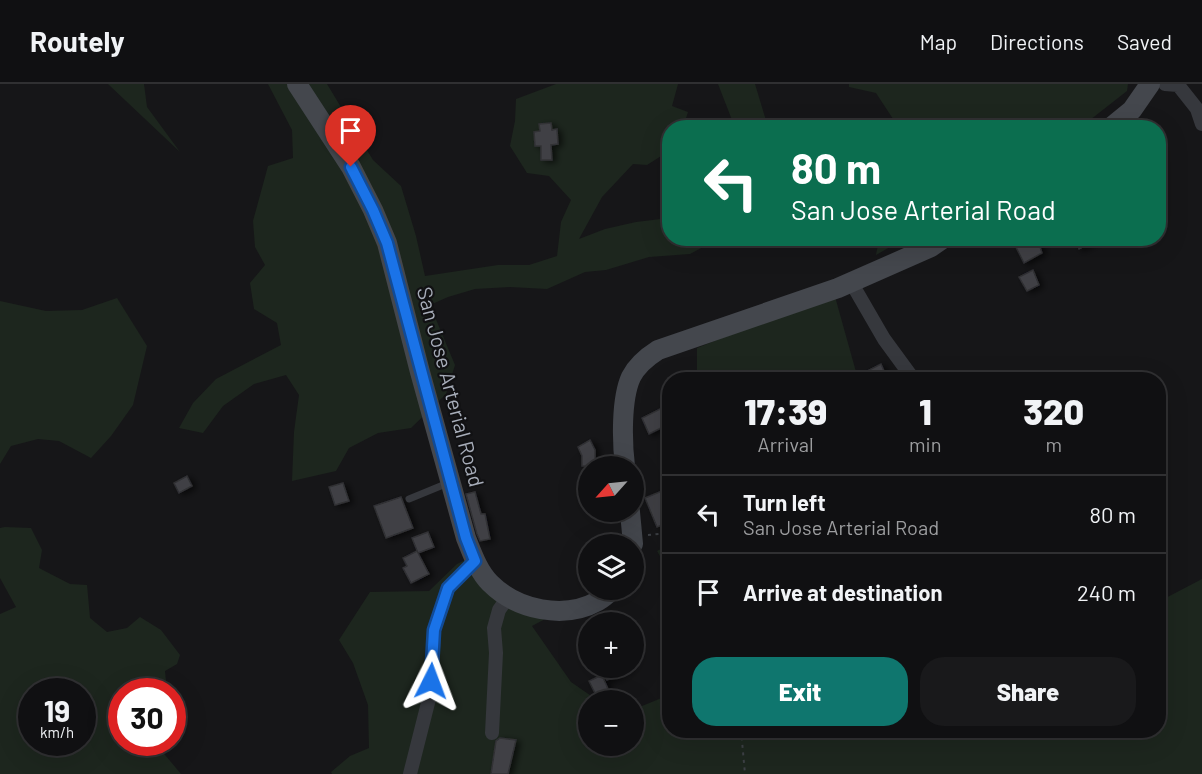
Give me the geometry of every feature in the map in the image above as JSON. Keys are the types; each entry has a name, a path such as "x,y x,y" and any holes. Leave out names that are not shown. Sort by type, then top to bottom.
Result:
{"main road":[{"name":"San Jose Arterial Road","path":"297,84 351,167 387,243 450,482 475,561 489,582 508,597 530,607 549,611 574,610 599,600"},
{"path":"1120,120 1132,111 1150,84"},
{"path":"625,456 625,398 631,377 643,360 658,350 851,282 931,246"}],"street":[{"path":"1165,84 1178,85 1197,109 1202,124"},
{"path":"851,282 884,339 908,372"},
{"path":"410,774 431,691 434,630 448,588 475,561"},
{"path":"492,733 496,653 494,628 499,610 508,597"}],"lane":[{"path":"409,499 450,482"}],"path":[{"path":"644,539 662,535"},
{"path":"742,738 745,774"}],"shaded area":[{"path":"108,84 144,84 147,107 180,152"},
{"path":"268,84 327,84 373,160 401,186 425,276 498,265 529,265 557,256 561,222 571,200 549,176 527,173 510,146 516,99 556,84 678,84 672,106 688,112 685,120 662,120 662,155 647,165 633,164 602,197 579,239 605,229 662,219 662,246 705,246 690,254 649,257 606,270 585,272 547,289 510,287 475,289 430,305 455,365 446,394 411,428 378,433 349,448 336,471 292,481 294,432 299,395 286,375 254,384 223,406 203,433 179,428 193,403 216,379 281,345 277,323 254,309 250,283 265,265 255,247 253,221 268,166 293,158 292,130"},
{"path":"718,84 755,84 766,120 732,120"},
{"path":"849,84 1128,84 1127,91 1090,120 894,120 876,93 849,87"},
{"path":"878,246 892,246 876,255"},
{"path":"834,293 856,372 697,372 697,348"},
{"path":"117,298 147,346 133,405 111,436 91,458 59,441 38,439 11,446 0,464 0,301 46,311 82,310"},
{"path":"0,528 31,528 42,550 39,568 70,584 87,585 90,618 107,632 127,628 140,617 161,630 180,655 177,664 165,671 166,678 108,678 108,756 166,756 181,774 0,774 0,614 16,607 0,578"},
{"path":"662,548 662,559 657,551"},
{"path":"473,556 489,582 562,610 532,626 571,682 583,690 578,690 578,756 644,756 644,705 662,698 662,738 1166,738 1166,598 1202,579 1202,774 332,774 331,772 350,756 369,748 368,705 353,663 339,640 370,592 429,591 457,564"}],"building":[{"path":"551,123 552,130 557,129 558,144 551,145 552,160 541,160 541,146 535,146 534,132 540,131 539,124"},
{"path":"1016,246 1040,246 1042,253 1024,263"},
{"path":"1033,270 1039,285 1027,291 1019,277"},
{"path":"881,364 884,372 865,372"},
{"path":"662,408 662,428 649,434 642,418"},
{"path":"590,440 595,456 582,456 578,447"},
{"path":"187,476 192,486 179,493 174,483"},
{"path":"343,483 349,501 335,505 329,487"},
{"path":"662,491 662,525 657,527 645,498"},
{"path":"475,492 481,514 485,514 490,539 480,541 477,534 466,494"},
{"path":"401,497 413,528 386,538 374,506"},
{"path":"428,532 434,547 418,553 412,538"},
{"path":"417,551 429,574 411,583 403,568 407,566 403,558"},
{"path":"603,678 608,689 594,690 589,681"},
{"path":"500,738 516,740 508,774 491,774 496,741"}],"route":[{"path":"351,167 387,243 420,372 466,538 475,561 448,588 434,630 431,681"}]}
